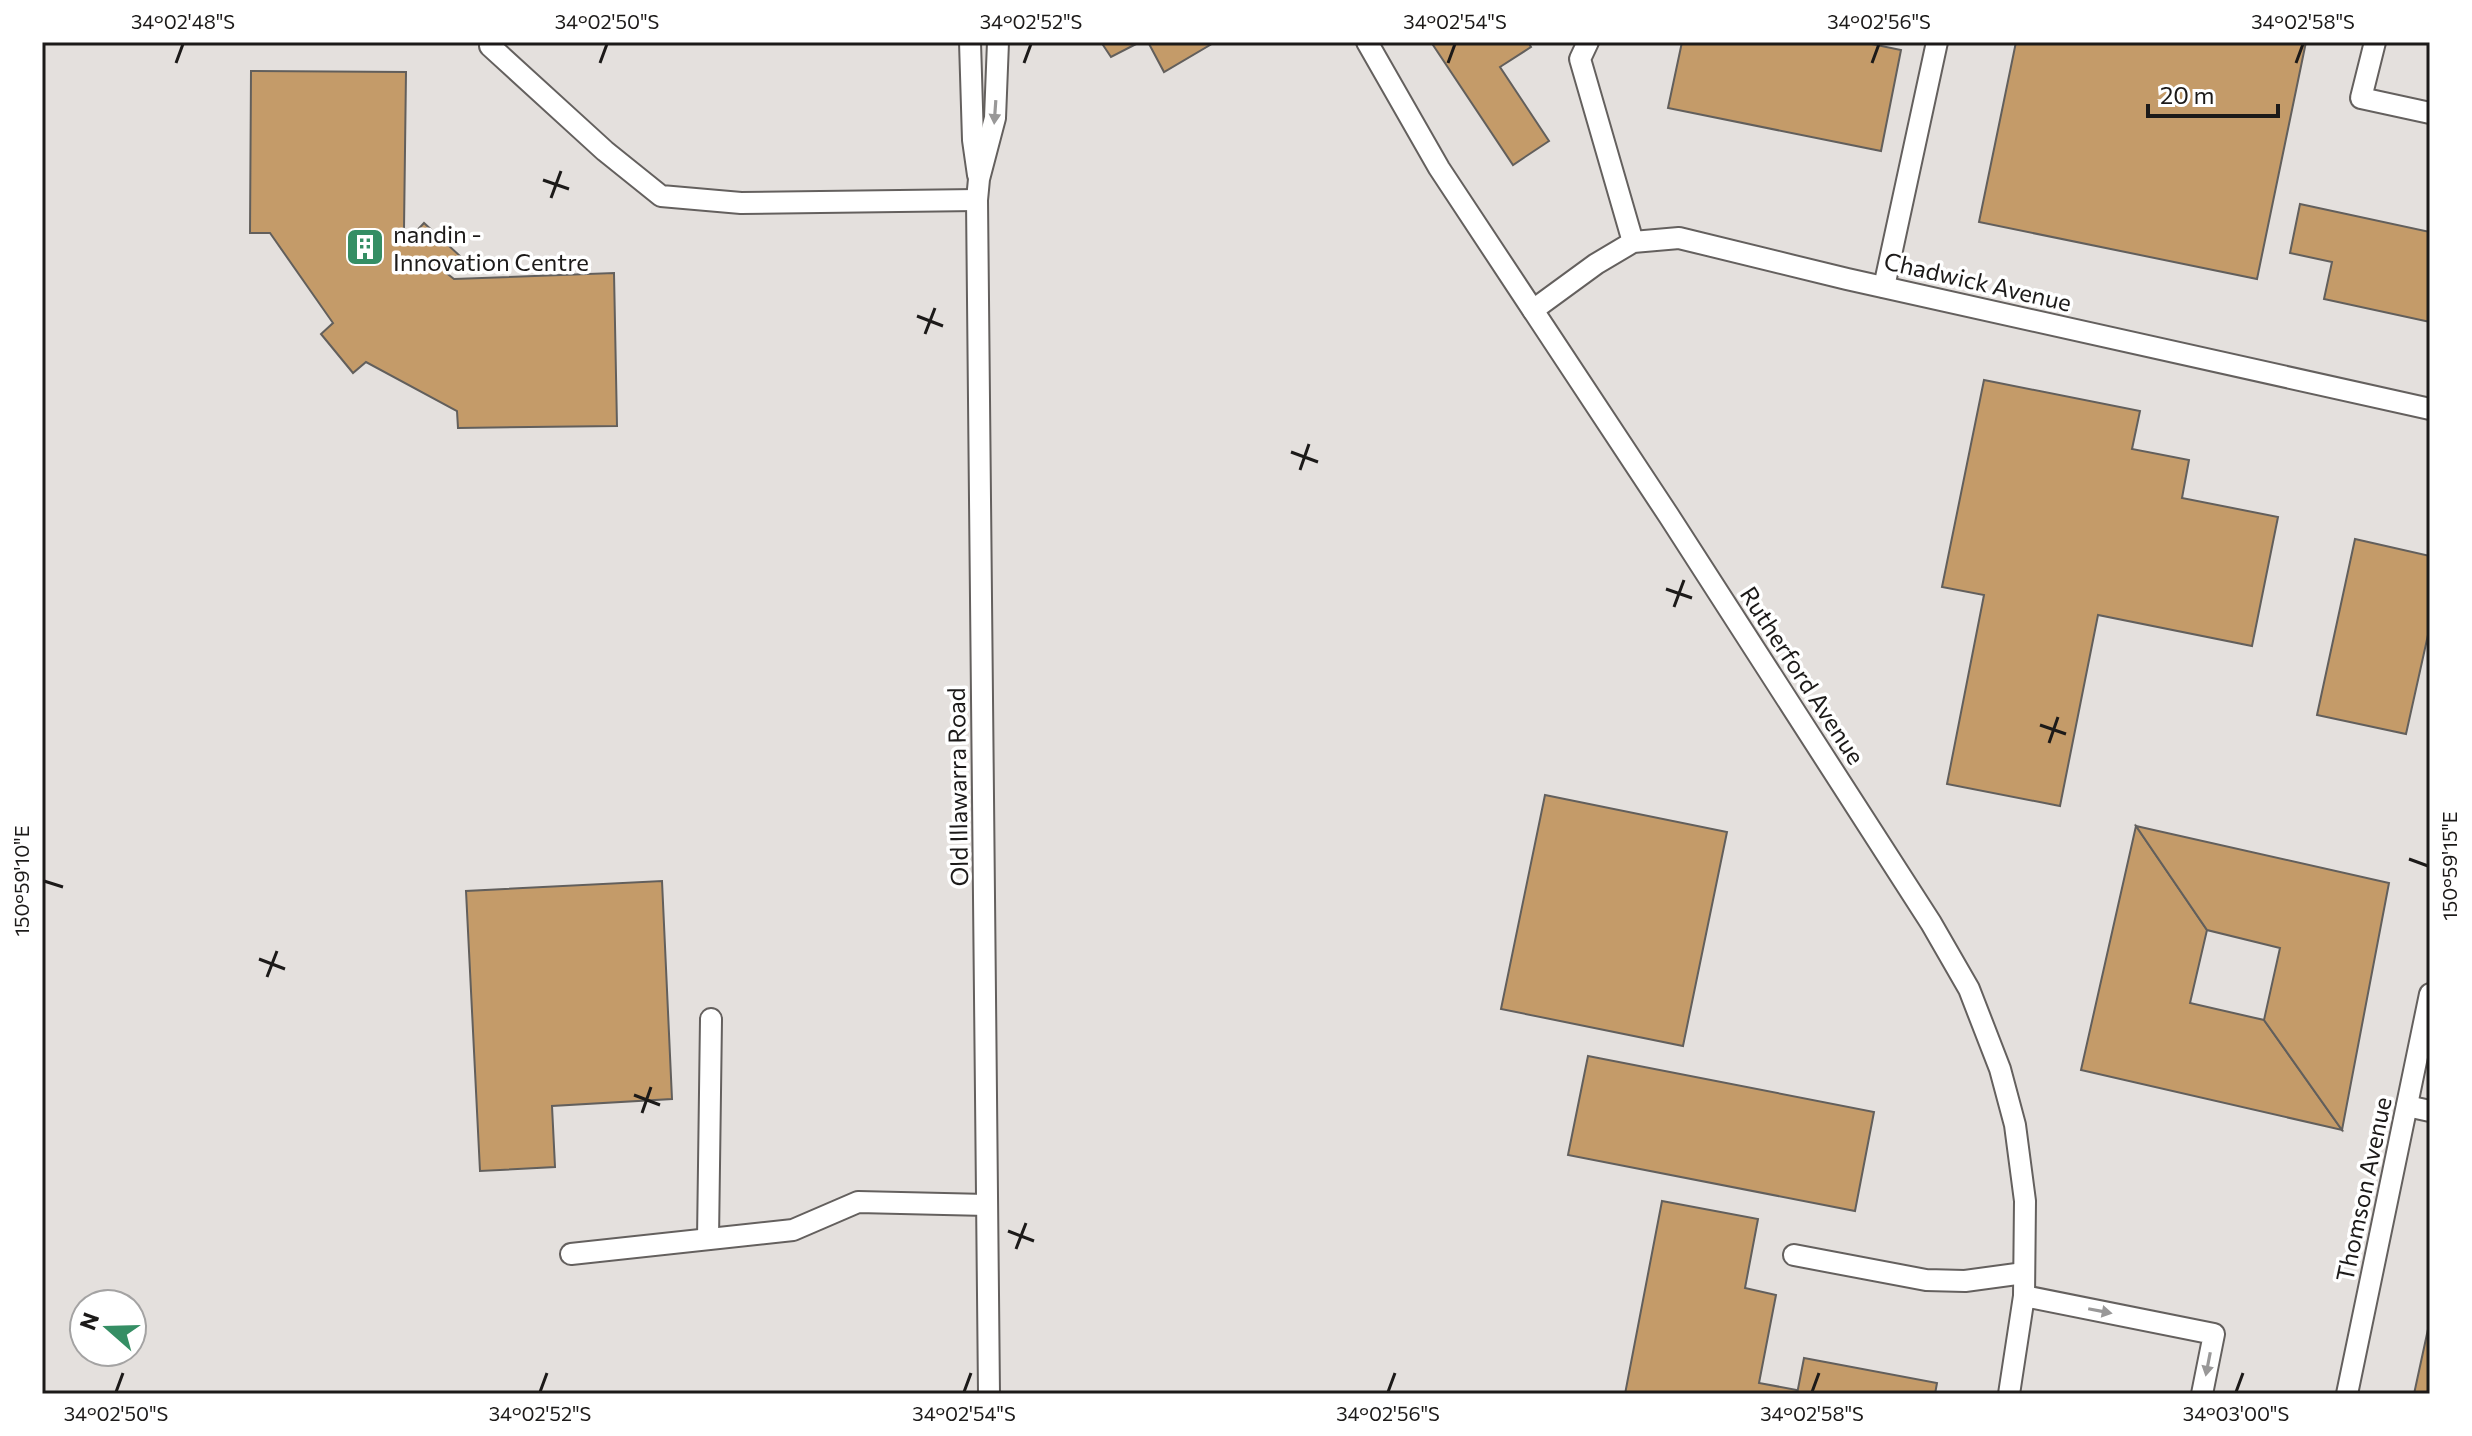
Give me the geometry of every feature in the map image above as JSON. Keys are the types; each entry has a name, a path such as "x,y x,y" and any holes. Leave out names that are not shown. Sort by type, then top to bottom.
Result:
{"lane":[{"name":"Old Illawarra Road","path":"970,42 973,140 979,179"},
{"name":"Old Illawarra Road","path":"989,1394 977,200 979,179 995,118 998,42"},
{"name":"Rutherford Avenue","path":"1367,42 1439,168 1855,804 1969,989 2000,1069 2015,1125 2025,1201 2024,1296 2009,1394"},
{"path":"1588,42 1580,59 1633,242"},
{"path":"1884,287 1937,42"},
{"path":"2375,42 2361,98 2430,113"},
{"path":"490,46 605,151 661,196 741,203 977,200"},
{"name":"Chadwick Avenue","path":"1533,310 1596,264 1633,242 1679,238 2430,409"},
{"name":"Thomson Avenue","path":"2347,1394 2430,994"},
{"path":"708,1239 711,1019"},
{"path":"2407,1106 2430,1111"},
{"path":"571,1254 793,1230 858,1202 987,1205"},
{"path":"1794,1255 1926,1280 1965,1281 2024,1273"},
{"path":"2024,1296 2214,1334 2202,1394"}],"building":[{"path":"1101,42 1140,42 1111,57"},
{"path":"1148,42 1215,42 1164,72"},
{"path":"1431,42 1528,42 1531,47 1500,67 1549,141 1513,165"},
{"path":"1682,42 1862,42 1901,50 1881,151 1668,108"},
{"path":"2016,42 2306,42 2257,279 1979,222"},
{"name":"nandin - Innovation Centre","path":"251,71 406,72 404,229 411,237 424,223 460,256 445,272 454,279 614,273 617,426 458,428 457,411 366,362 353,373 321,334 333,323 270,233 250,233"},
{"path":"2300,204 2430,232 2430,322 2324,299 2332,262 2290,253"},
{"path":"1984,380 2140,411 2132,449 2189,460 2182,498 2278,517 2252,646 2098,615 2060,806 1947,784 1984,595 1942,587"},
{"path":"2355,539 2430,556 2430,626 2406,734 2317,715"},
{"path":"1545,795 1727,832 1683,1046 1501,1009"},
{"path":"2136,826 2207,930 2190,1003 2264,1020 2342,1130 2081,1070"},
{"path":"2136,826 2389,883 2342,1130 2264,1020 2280,948 2207,930"},
{"path":"662,881 672,1099 552,1106 555,1167 480,1171 466,891"},
{"path":"1588,1056 1874,1112 1855,1211 1568,1155"},
{"path":"1662,1201 1758,1219 1745,1288 1776,1295 1759,1383 1797,1390 1797,1394 1625,1394"},
{"path":"2430,1320 2430,1394 2414,1394"},
{"path":"1804,1358 1937,1383 1935,1394 1797,1394"}],"place":[{"name":"nandin - Innovation Centre","path":"365,247"}]}
